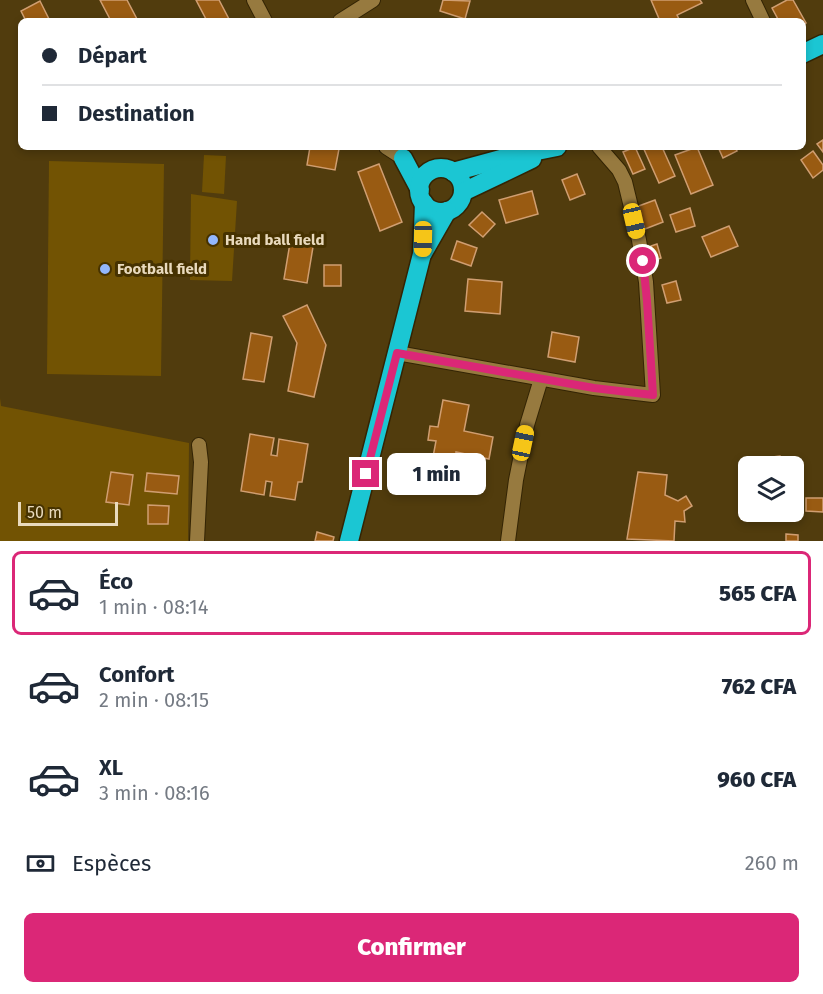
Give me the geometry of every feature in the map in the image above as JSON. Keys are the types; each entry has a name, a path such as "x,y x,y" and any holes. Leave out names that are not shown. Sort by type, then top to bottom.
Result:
{"highway":[{"path":"806,52 823,44"},
{"path":"453,172 544,150"},
{"path":"463,192 551,150"},
{"path":"403,158 435,170 447,169 461,181 463,192 458,204 447,212 422,254"},
{"path":"403,158 422,196 434,211 447,212"},
{"path":"349,541 422,254 424,178 435,170"}],"street":[{"path":"254,0 263,18"},
{"path":"345,18 373,0"},
{"path":"753,0 762,18"},
{"path":"391,150 403,158"},
{"path":"397,353 541,379 653,395 646,282 639,240 625,182 615,165 602,150"},
{"path":"508,541 516,480 527,425 541,379"},
{"path":"197,541 201,462 199,445"}],"shaded area":[{"path":"204,155 226,156 224,194 202,192"},
{"name":"Football field","path":"49,161 164,164 161,376 47,374"},
{"name":"Hand ball field","path":"191,194 237,201 232,281 190,280"},
{"path":"0,398 1,406 189,443 188,541 0,541"}],"building":[{"path":"100,0 127,0 136,18 109,18"},
{"path":"196,0 219,0 228,18 205,18"},
{"path":"443,0 470,1 465,18 440,11"},
{"path":"651,0 700,0 702,3 677,15 678,18 659,18"},
{"path":"787,0 793,0 803,18 777,18 772,8"},
{"path":"40,1 48,18 24,18 21,11"},
{"path":"823,140 823,152 817,144"},
{"path":"310,150 339,150 335,170 307,165"},
{"path":"636,150 645,169 633,174 623,152"},
{"path":"644,150 663,150 675,176 659,183"},
{"path":"689,150 698,150 713,185 691,194 675,155"},
{"path":"719,150 736,150 737,151 723,158"},
{"path":"813,151 823,165 823,170 813,178 801,160"},
{"path":"379,164 402,222 380,231 358,172"},
{"path":"577,174 585,194 570,200 562,180"},
{"path":"532,191 538,214 506,223 499,200"},
{"path":"655,200 663,222 645,229 636,207"},
{"path":"690,208 695,226 676,232 670,215"},
{"path":"482,212 495,224 483,237 469,225"},
{"path":"729,226 738,246 711,257 702,237"},
{"path":"291,237 314,241 307,283 284,279"},
{"path":"457,241 477,248 471,266 451,259"},
{"path":"657,244 661,258 655,260 651,246"},
{"path":"324,265 341,265 341,286 324,286"},
{"path":"468,279 502,282 500,314 465,311"},
{"path":"676,281 681,300 667,303 662,285"},
{"path":"307,305 326,345 314,397 288,391 297,343 283,316"},
{"path":"552,332 579,337 575,362 548,357"},
{"path":"251,333 272,337 264,382 243,379"},
{"path":"443,400 469,405 464,431 493,437 489,459 456,452 455,461 433,457 436,441 428,440 430,426 438,427"},
{"path":"250,434 274,438 271,455 277,456 279,439 308,444 302,482 298,482 295,500 270,496 272,482 266,481 264,495 241,491"},
{"path":"111,472 133,475 129,505 106,502"},
{"path":"638,472 667,475 665,495 678,501 686,496 692,506 684,511 685,522 675,521 674,541 627,539"},
{"path":"147,473 179,476 177,494 145,491"},
{"path":"806,498 823,498 823,512 806,511"},
{"path":"148,505 169,506 168,524 148,524"},
{"path":"317,532 334,537 333,541 315,541"},
{"path":"786,534 798,535 798,541 786,541"}],"place":[{"name":"Hand ball field","path":"213,240"},
{"name":"Football field","path":"105,269"}],"route":[{"path":"366,474 397,353 594,388 635,391 653,395 652,357 643,261"}]}
